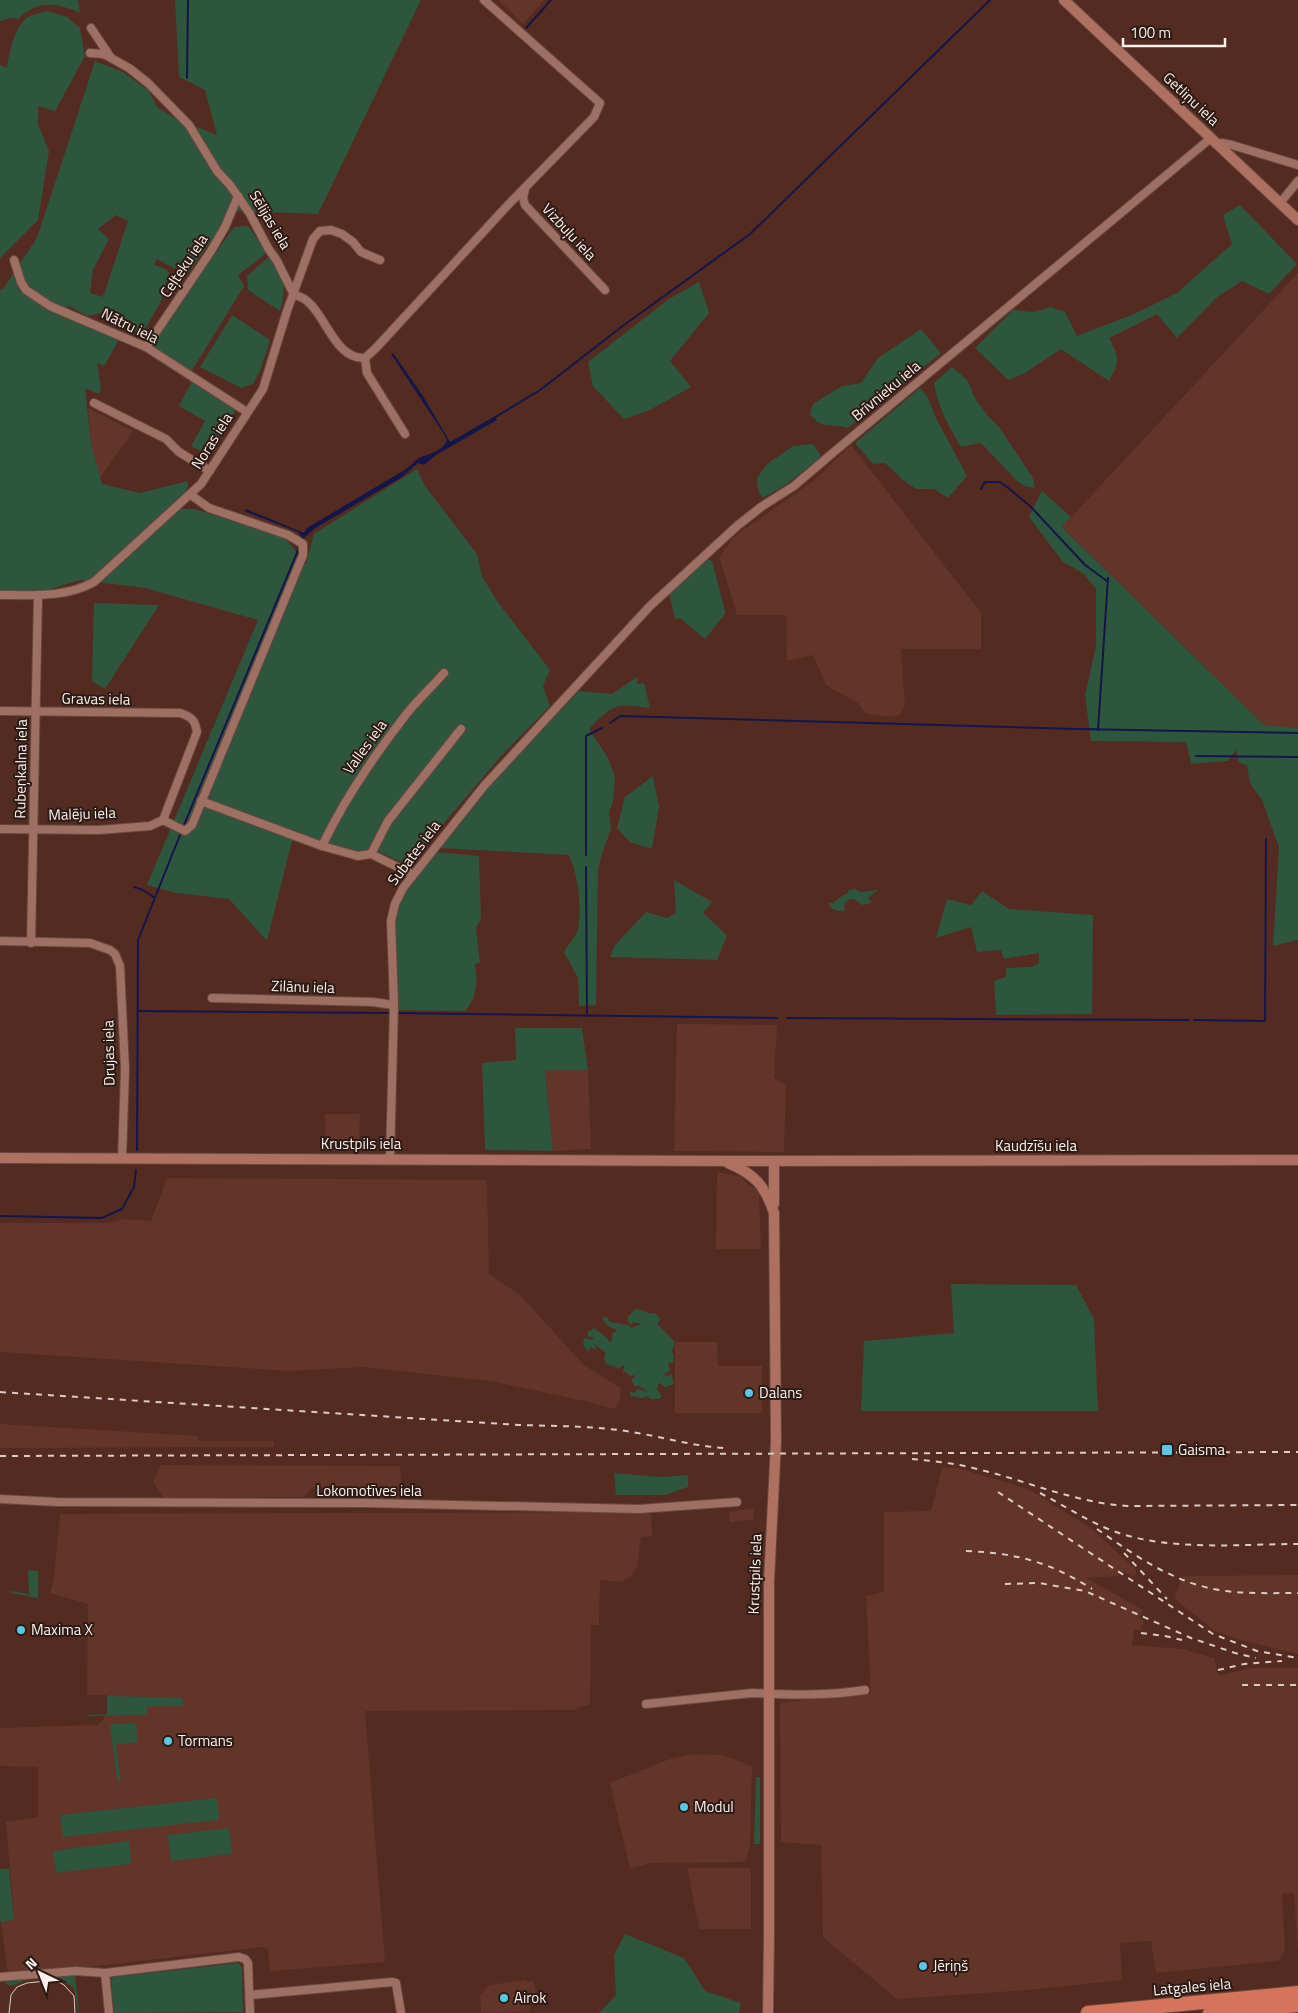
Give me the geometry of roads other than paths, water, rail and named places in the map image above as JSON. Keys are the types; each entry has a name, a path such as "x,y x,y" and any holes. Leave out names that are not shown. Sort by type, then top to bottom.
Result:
{"highway":[{"name":"Latgales iela","path":"1088,2013 1298,1993"},
{"name":"Latgales iela","path":"1210,2013 1298,2005"}],"street":[{"path":"405,434 367,373 365,358 525,187 594,117 600,103 484,0"},
{"name":"Getliņu iela","path":"1064,0 1298,220"},
{"name":"Sēlijas iela","path":"90,28 112,58 148,83 189,125 217,172 238,196 277,261 294,295 308,301 341,347 357,358 365,358"},
{"path":"90,53 103,54 112,58"},
{"path":"1214,142 1232,144 1298,165"},
{"name":"Brīvnieku iela","path":"589,674 650,606 737,526 812,472 835,451 1214,142"},
{"path":"1280,203 1298,181"},
{"name":"Vizbuļu iela","path":"525,187 523,198 525,205 605,290"},
{"name":"Ceļteku iela","path":"146,347 211,251 225,227 238,196"},
{"name":"Noras iela","path":"0,595 38,595 81,590 94,582 201,484 263,389 309,251 320,231 331,230 342,234 353,242 361,252 380,260"},
{"name":"Nātru iela","path":"14,260 21,282 26,290 50,306 146,347 247,412"},
{"path":"94,403 166,439 179,452 210,470"},
{"path":"163,820 185,831 192,825 304,555 303,544 288,535 209,508 191,495"},
{"name":"Rubeņkalna iela","path":"32,943 38,595"},
{"name":"Valles iela","path":"322,846 352,790 378,752 406,715 444,673"},
{"name":"Subates iela","path":"390,1159 394,1005 391,921 395,904 412,874 484,786 589,674"},
{"name":"Gravas iela","path":"0,712 180,713 192,717 196,723 197,732 163,820"},
{"path":"371,854 388,821 461,729"},
{"path":"201,801 322,846 358,856 371,854 412,874"},
{"name":"Malēju iela","path":"0,828 99,830 150,826 163,820"},
{"path":"0,941 32,943"},
{"name":"Drujas iela","path":"32,943 90,942 115,954 120,966 125,1069 122,1159"},
{"name":"Zilānu iela","path":"212,998 374,1002 394,1005"},
{"name":"Krustpils iela","path":"0,1158 774,1161"},
{"name":"Kaudzīšu iela","path":"774,1161 1298,1160"},
{"name":"Krustpils iela","path":"723,1161 744,1170 758,1180 768,1194 774,1213 776,1456 769,1573 768,2013"},
{"path":"774,1161 774,1213"},
{"name":"Lokomotīves iela","path":"0,1498 57,1502 366,1503 639,1509 737,1502"},
{"path":"646,1704 752,1694 838,1694 865,1690"},
{"path":"0,1977 76,1971 106,1973 239,1957 245,1959 248,1963 250,2013"},
{"path":"106,1973 109,2013"},
{"path":"250,1995 392,1982 396,1983 398,1989 401,2013"}],"waterway":[{"path":"187,78 188,0"},
{"path":"526,28 551,0"},
{"path":"494,418 540,390 624,325 750,234 990,0"},
{"path":"981,489 985,482 1000,482 1007,487 1031,507 1085,565 1107,581"},
{"path":"184,825 299,548"},
{"path":"1098,730 1108,578"},
{"path":"610,723 620,716 1076,729 1298,733"},
{"path":"586,855 586,736 602,728"},
{"path":"1196,756 1298,757"},
{"path":"137,1150 138,940 180,835"},
{"path":"1194,1020 1265,1021 1266,839"},
{"path":"586,867 587,1016"},
{"path":"134,887 143,890 155,898"},
{"path":"138,1011 388,1013"},
{"path":"397,1013 777,1018"},
{"path":"787,1018 1188,1020"},
{"path":"0,1216 102,1218 122,1209 134,1187 136,1170"}],"tram line":[{"path":"9,2013 11,1995 17,1987 27,1983 55,1980 64,1985 74,1996 75,2013"}],"railway":[{"path":"0,1392 519,1425 600,1428 725,1448"},
{"path":"0,1456 1298,1452"},
{"path":"912,1459 965,1466 1106,1504 1127,1506 1298,1505"},
{"path":"998,1492 1213,1634 1257,1651 1298,1658"},
{"path":"1040,1493 1101,1526 1143,1539 1187,1545 1298,1544"},
{"path":"1097,1529 1157,1568 1190,1582 1234,1592 1298,1593"},
{"path":"966,1551 1001,1554 1032,1561 1062,1572 1092,1589"},
{"path":"1124,1553 1167,1599"},
{"path":"1005,1584 1039,1583 1085,1591 1191,1638 1256,1658"},
{"path":"1141,1633 1182,1640"},
{"path":"1218,1670 1244,1664 1282,1661"},
{"path":"1242,1685 1298,1685"}],"place":[{"name":"Dalans","path":"749,1393"},
{"name":"Gaisma","path":"1167,1450"},
{"name":"Maxima X","path":"21,1630"},
{"name":"Tormans","path":"168,1741"},
{"name":"Modul","path":"684,1807"},
{"name":"Jēriņš","path":"923,1966"},
{"name":"Airok","path":"504,1998"}]}
